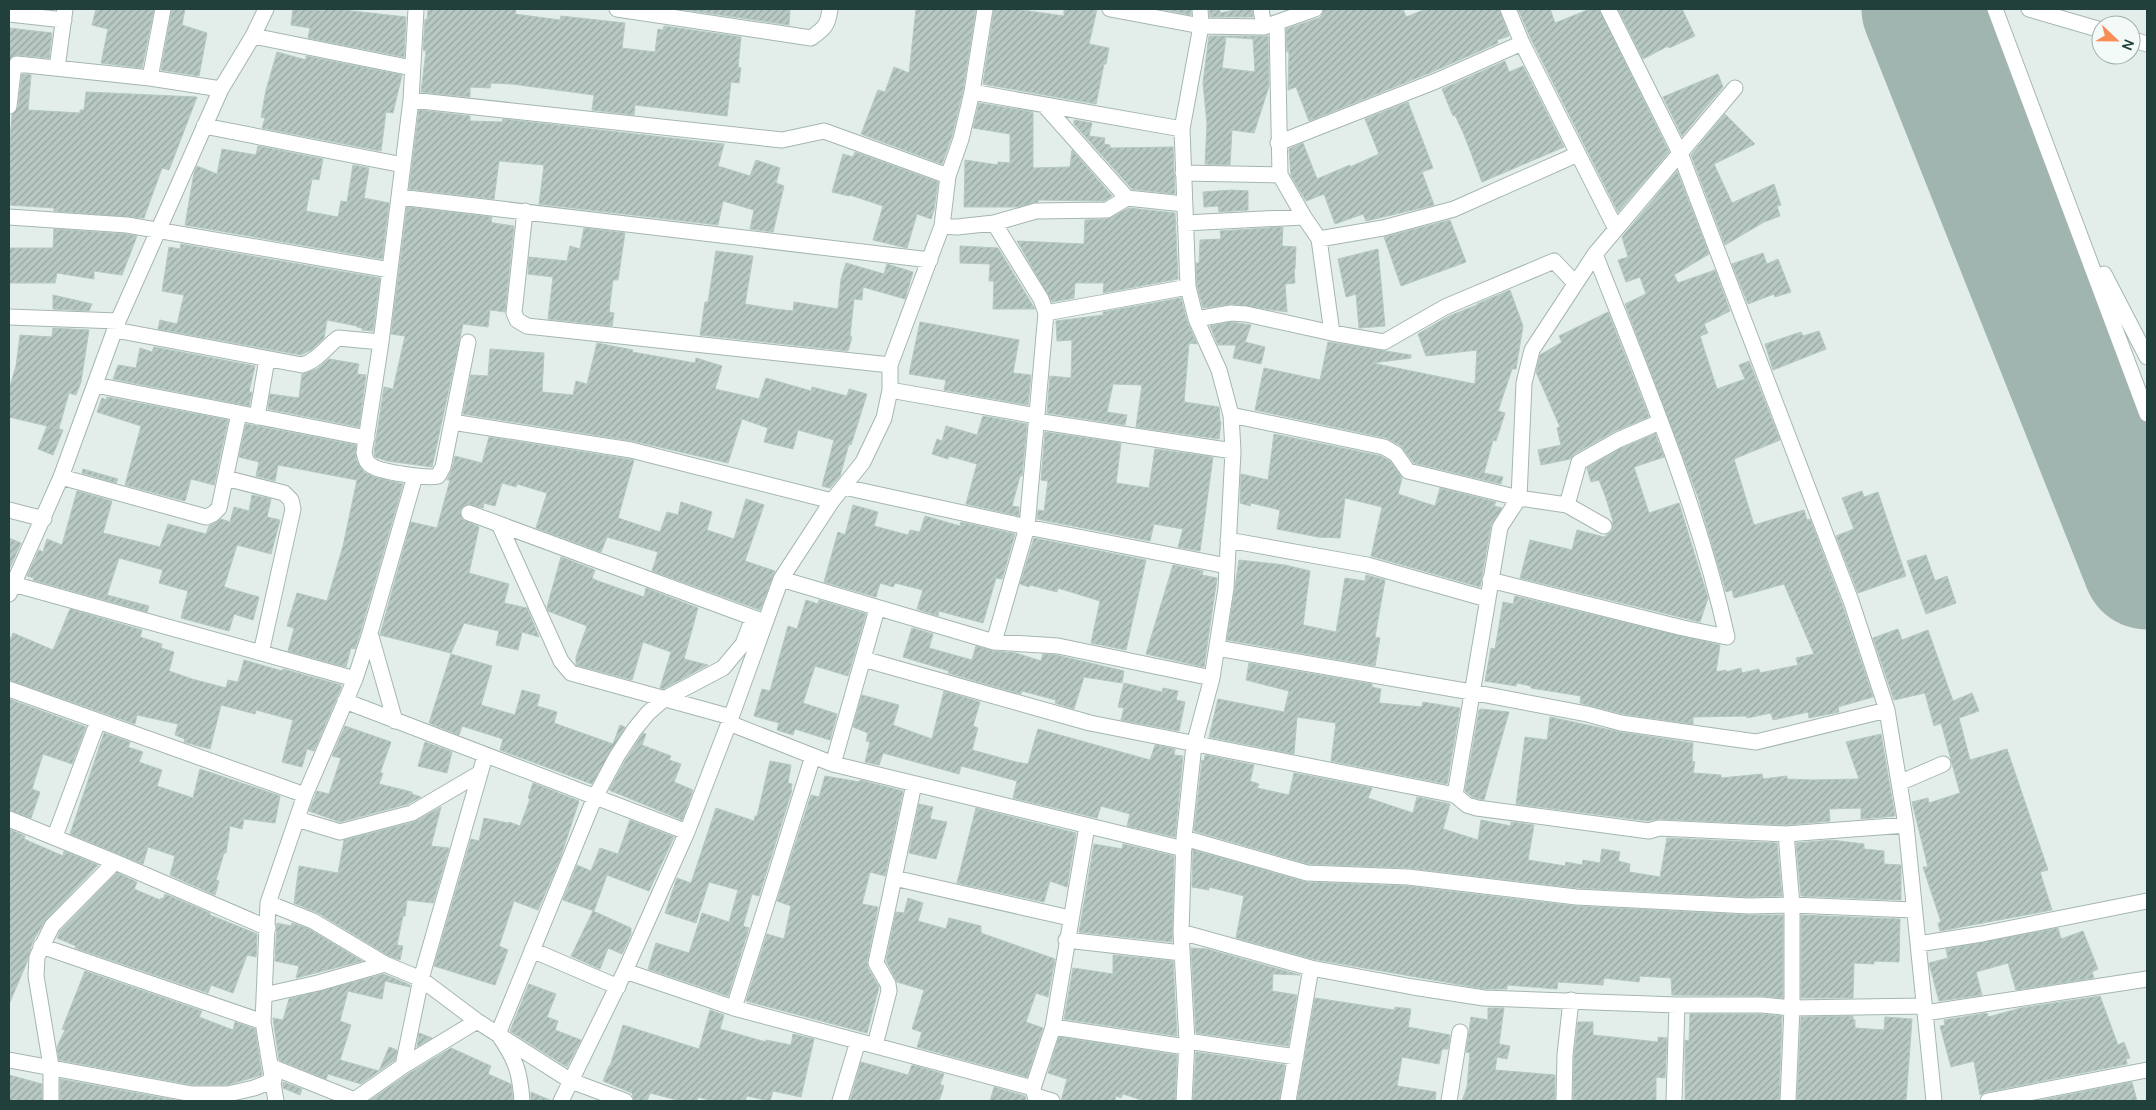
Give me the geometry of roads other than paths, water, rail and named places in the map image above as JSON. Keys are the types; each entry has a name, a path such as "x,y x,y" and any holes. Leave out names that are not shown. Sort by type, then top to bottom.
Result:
{"street":[{"path":"150,78 163,9"},
{"path":"266,9 253,36 221,89 204,126 117,326 62,477 11,589 355,679"},
{"path":"416,9 411,100 381,342 364,453 366,461 373,467 415,476 431,478 438,476 443,467 468,342"},
{"path":"617,9 634,10 811,38 822,31 828,22 830,9"},
{"path":"498,1034 595,797 617,756 634,730 664,699 723,668 743,644 760,620 782,579 832,501 863,462 884,418 890,390 890,365 942,226 948,176 961,139 972,92 984,9"},
{"path":"1110,9 1201,26 1271,25 1315,9"},
{"path":"1184,1101 1186,1044 1181,932 1184,843 1194,745 1212,678 1226,588 1233,450 1231,415 1220,370 1196,319 1188,287 1182,129 1201,26 1200,9"},
{"path":"1261,9 1271,25 1280,174 1304,217 1319,239 1332,333"},
{"path":"1508,9 1522,43 1616,229"},
{"path":"1608,9 1680,153 1851,601 1887,710 1906,825 1913,910 1934,1101"},
{"path":"1995,9 2147,414"},
{"path":"2029,9 2091,27"},
{"path":"9,14 64,14 57,68"},
{"path":"253,36 412,68"},
{"path":"1278,143 1436,81 1522,43"},
{"path":"9,106 13,72 17,64 150,78 221,89"},
{"path":"1454,794 1500,527 1519,498 1524,383 1532,350 1595,254 1735,88"},
{"path":"972,92 1182,129"},
{"path":"411,100 782,140 824,132 948,176"},
{"path":"1044,105 1128,198"},
{"path":"204,126 403,165"},
{"path":"1319,239 1383,228 1454,209 1578,154"},
{"path":"1183,173 1280,174"},
{"path":"399,197 930,260"},
{"path":"942,226 957,227 994,223 1036,211 1107,210 1128,198 1184,204"},
{"path":"525,211 514,314 517,320 527,326 890,365"},
{"path":"9,216 127,225 390,270"},
{"path":"1185,222 1304,217"},
{"path":"2074,218 2147,357"},
{"path":"994,223 1041,299 1046,313 1026,527 994,642"},
{"path":"1490,580 1683,628 1728,636 1718,594 1660,422 1595,254"},
{"path":"1196,319 1231,313 1246,314 1332,333 1384,342 1445,307 1554,261 1575,283"},
{"path":"1046,313 1188,287"},
{"path":"9,316 117,326 302,366 311,363 328,345 338,338 381,342"},
{"path":"256,416 267,359"},
{"path":"95,385 367,438"},
{"path":"890,390 1036,418 1233,450"},
{"path":"62,477 206,517 213,514 219,508 240,413"},
{"path":"1231,415 1384,448 1396,454 1408,471 1519,498 1567,505 1604,526"},
{"path":"452,422 631,450 832,501"},
{"path":"1567,505 1579,462 1618,440 1660,422"},
{"path":"276,1101 264,1022 268,903 305,795 355,679 415,476"},
{"path":"225,478 284,493 292,500 293,509 261,653"},
{"path":"844,487 1026,527 1227,566"},
{"path":"9,510 44,519"},
{"path":"469,513 760,620"},
{"path":"498,524 561,661 571,673 730,720 834,764 1087,826 1184,843 1306,873 1408,877 1576,897 1749,906 1792,905 1913,910"},
{"path":"1228,540 1367,565 1487,599"},
{"path":"782,579 877,609 994,642 1058,646 1212,678"},
{"path":"834,764 877,609"},
{"path":"561,1101 618,987 687,832 730,720 760,620"},
{"path":"370,633 395,721"},
{"path":"1217,648 1471,692 1587,714 1621,723 1756,742 1887,710"},
{"path":"863,660 1090,723 1194,745 1454,794 1467,805 1476,808 1649,831 1659,828 1786,834 1906,825"},
{"path":"9,689 305,795"},
{"path":"345,702 687,832"},
{"path":"55,836 98,721"},
{"path":"403,1066 421,979 484,756"},
{"path":"734,1008 813,756"},
{"path":"1899,783 1943,764"},
{"path":"297,819 340,832 412,813 480,773"},
{"path":"875,1045 890,991 876,964 914,784"},
{"path":"9,819 55,836 268,928"},
{"path":"1052,1101 1035,1096 1033,1088 1052,1027 1087,826"},
{"path":"1786,834 1792,905 1792,1008 1788,1101"},
{"path":"51,1101 51,1066 36,976 36,957 52,926 115,862"},
{"path":"894,878 1070,918"},
{"path":"1918,944 1982,934 2147,901"},
{"path":"268,903 313,920 385,964 421,979 477,1021 571,1081 625,1101"},
{"path":"1181,932 1311,968 1484,998 1792,1008 1925,1009 2147,979"},
{"path":"1066,940 1182,953"},
{"path":"41,946 264,1022"},
{"path":"532,950 618,987"},
{"path":"264,995 318,983 385,964"},
{"path":"1288,1101 1311,968"},
{"path":"625,971 734,1008 1033,1088"},
{"path":"1564,1101 1565,1055 1570,1000"},
{"path":"1674,1101 1677,1005"},
{"path":"273,1073 355,1101 403,1066 477,1021"},
{"path":"1052,1027 1296,1057"},
{"path":"1449,1101 1460,1032"},
{"path":"498,1034 516,1062 521,1078 522,1101"},
{"path":"840,1101 858,1041"},
{"path":"9,1060 51,1066 192,1094 228,1094 254,1088 273,1073"},
{"path":"1988,1101 2147,1070"}]}
